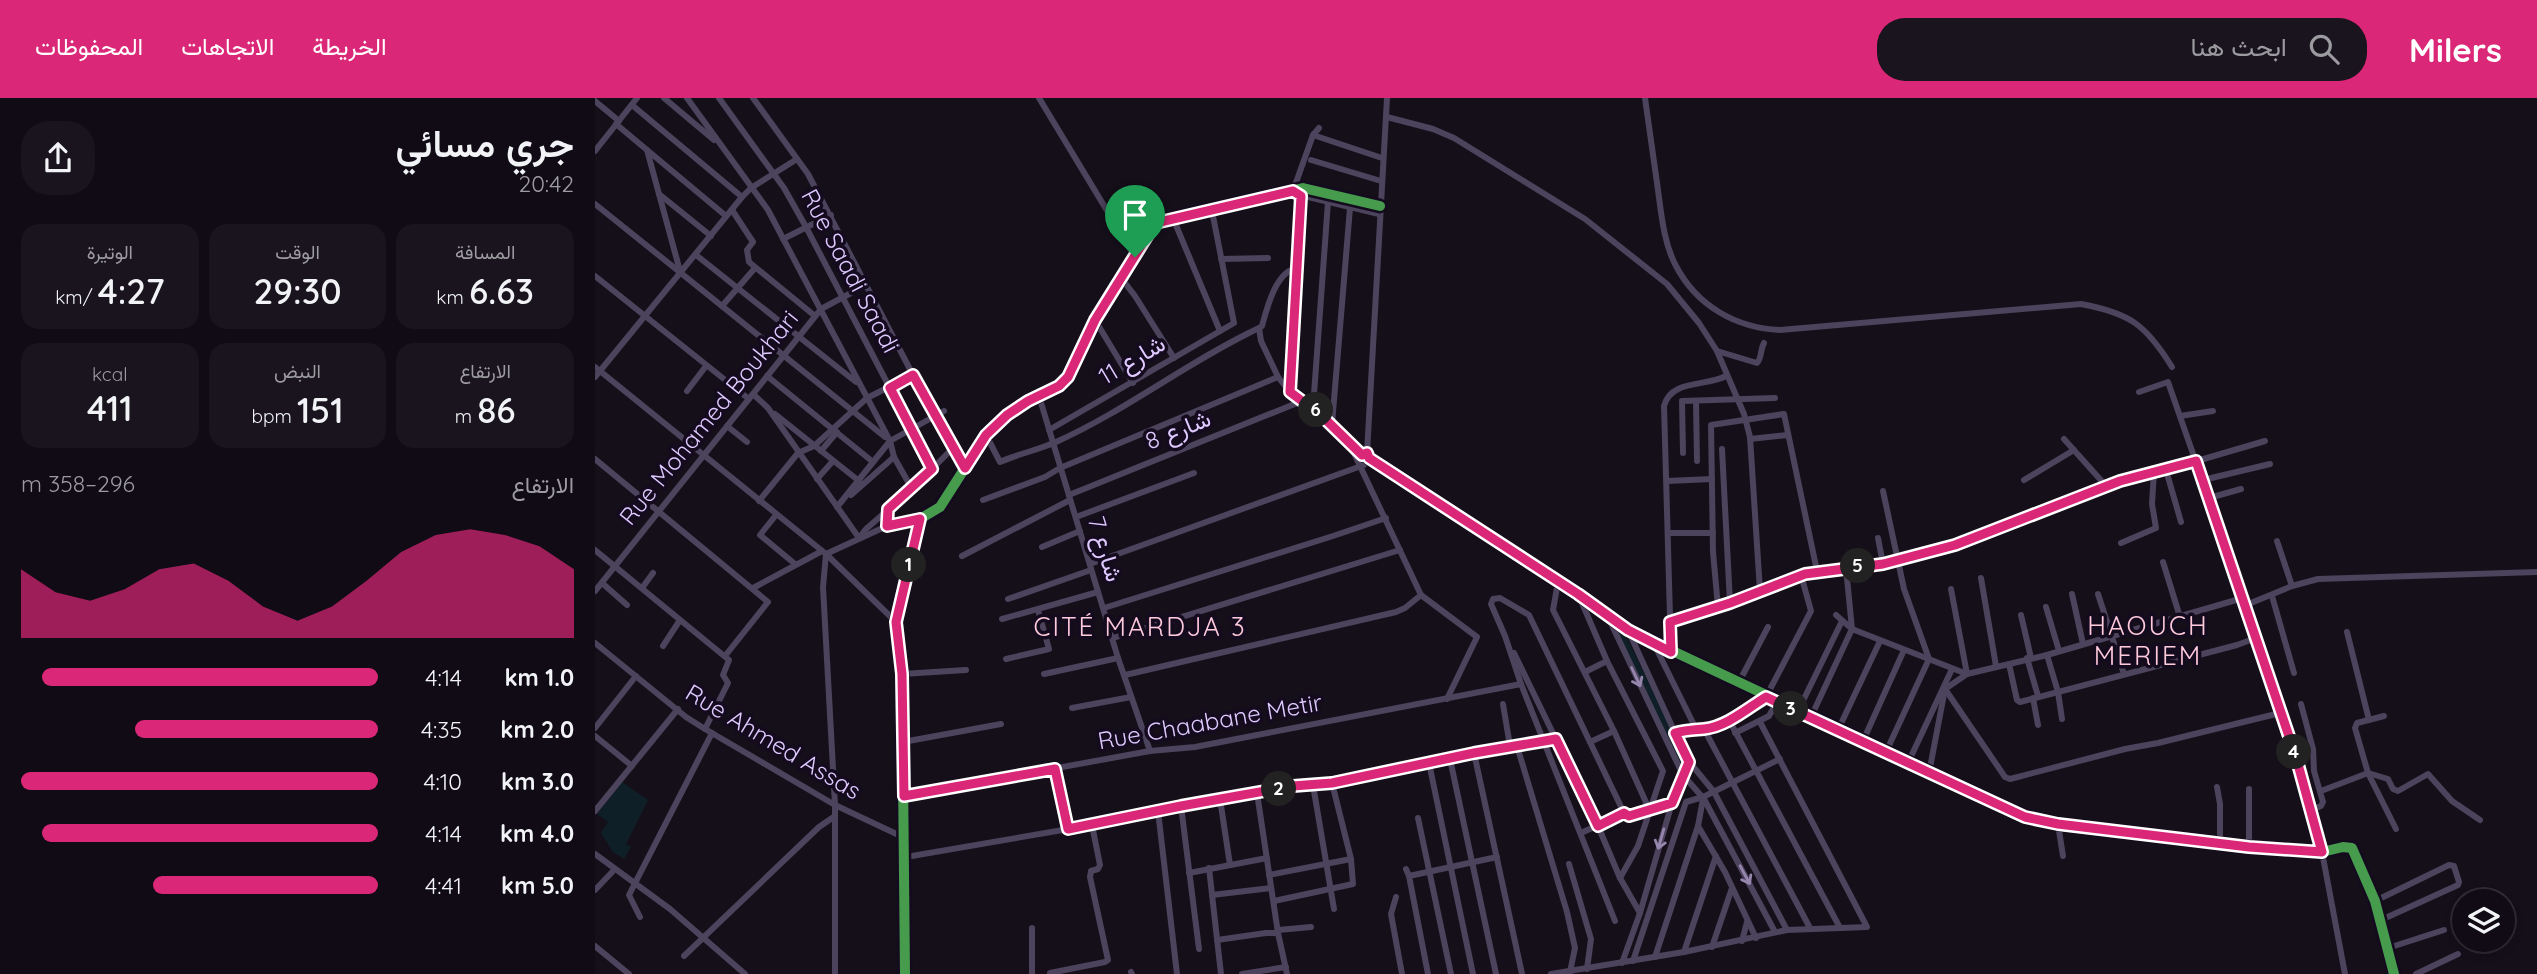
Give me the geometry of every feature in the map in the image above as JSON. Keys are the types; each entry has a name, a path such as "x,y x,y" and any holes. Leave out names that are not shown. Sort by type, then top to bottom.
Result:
{"street":[{"path":"664,98 721,145"},
{"path":"687,98 768,210 890,441 894,457 912,489"},
{"name":"Rue Saadi Saadi","path":"719,98 773,174 806,227 932,469"},
{"path":"753,98 797,159 831,215 935,417 965,468"},
{"path":"1039,98 1135,257"},
{"path":"1363,467 1366,457 1387,98"},
{"path":"1645,98 1664,228 1675,264 1692,291 1717,312 1741,324 1780,330 2081,304 2125,316 2143,328 2156,341 2172,367"},
{"path":"595,151 635,100 742,197"},
{"path":"595,101 647,150 726,216"},
{"path":"1387,117 1454,138 1585,219 1667,284 1699,323 1717,351 1746,420 1750,439 1760,591"},
{"path":"1293,191 1313,135 1319,128"},
{"path":"1313,135 1382,158"},
{"path":"647,150 680,273"},
{"path":"797,159 751,188 742,197 597,372 824,552 896,622"},
{"path":"1311,160 1381,181"},
{"path":"753,588 795,564 887,526 920,519 940,507 986,435 1007,415 1059,386 1068,377 1095,320 1154,225 1239,202 1308,188 1380,206"},
{"path":"1293,191 1301,196 1379,214"},
{"path":"659,194 711,236"},
{"path":"1290,392 1301,196"},
{"path":"1313,408 1328,202"},
{"path":"595,204 890,441"},
{"path":"1332,424 1350,208"},
{"path":"732,210 753,242 747,250 750,262 815,316"},
{"path":"1212,211 1221,259 1268,258"},
{"path":"783,239 831,215"},
{"path":"1173,218 1220,331"},
{"path":"696,255 858,384"},
{"name":"شارع 11","path":"1049,430 1234,323 1221,259"},
{"path":"722,306 755,268"},
{"path":"986,435 1000,462 1053,443 1095,422 1212,352 1262,326 1272,292 1288,271 1298,268"},
{"path":"595,276 706,366 768,408 859,481"},
{"path":"1122,279 1174,358"},
{"name":"Rue Mohamed Boukhari","path":"595,591 821,309 866,285"},
{"path":"1095,320 1133,383"},
{"path":"1259,328 1261,341 1278,377 1290,392 1332,424 1366,457 1578,594 1628,630 1738,684 2019,814 2058,824 2249,847 2322,852 2343,847 2352,848 2375,901 2394,974"},
{"path":"1717,351 1757,363 1764,343"},
{"path":"687,391 706,366"},
{"path":"759,501 798,453 814,446 867,398 913,375"},
{"path":"767,376 873,462"},
{"path":"1671,652 1664,413 1666,398 1680,387 1715,381 1727,376"},
{"path":"983,500 1045,477 1060,468 1278,377"},
{"path":"2139,392 2168,382 2196,461 2246,605 2311,810 2322,852 2344,974"},
{"name":"شارع 7","path":"1039,397 1118,658 1150,751"},
{"path":"1683,453 1682,401 1775,398"},
{"name":"شارع 8","path":"962,556 1069,498 1302,401"},
{"path":"1696,401 1697,461"},
{"path":"768,408 859,538"},
{"path":"837,507 890,441 944,411"},
{"path":"2180,416 2213,411"},
{"path":"1718,607 1713,533 1711,425 1784,414 1817,571"},
{"path":"727,426 747,442"},
{"path":"821,451 834,430"},
{"path":"1750,439 1788,435"},
{"path":"1346,438 1363,467 1421,595 1477,638 1447,699"},
{"path":"2064,439 2107,487"},
{"path":"1670,622 1730,603 1801,575 1883,564 1955,545 2154,471 2166,470 2265,441"},
{"path":"859,538 953,448"},
{"path":"1722,449 1730,603"},
{"path":"2024,480 2074,450"},
{"path":"837,507 894,457"},
{"path":"595,458 768,603 725,656"},
{"path":"817,479 834,461"},
{"path":"2203,481 2270,464"},
{"path":"1008,599 1363,467"},
{"path":"2166,470 2181,522"},
{"path":"2121,543 2156,526 2153,508 2154,471"},
{"path":"1076,517 1194,473"},
{"path":"1667,481 1712,479"},
{"path":"2209,498 2241,489"},
{"path":"1882,491 1904,589 1929,659 1886,752"},
{"path":"887,526 888,509"},
{"path":"776,515 759,535 795,564"},
{"path":"1104,608 1386,518"},
{"path":"905,974 906,857 902,674 896,622 920,519"},
{"path":"1042,547 1080,531"},
{"path":"1668,533 1713,533"},
{"path":"1878,538 1883,564"},
{"path":"2277,541 2291,586"},
{"path":"595,550 729,660 723,675 728,683 708,731 629,895 641,917"},
{"path":"1113,638 1399,550"},
{"path":"824,552 823,587 835,805 835,974"},
{"path":"2163,562 2180,617"},
{"path":"1811,718 1852,629 1846,568"},
{"path":"2246,605 2291,586 2318,579 2537,572"},
{"path":"642,588 653,573"},
{"path":"1675,733 1695,727 1704,729 1729,720 1766,697 1811,611 1801,575"},
{"path":"1981,579 1991,624 1996,666"},
{"path":"1558,582 1553,610 1650,810"},
{"path":"602,583 627,605"},
{"path":"1951,589 1967,674"},
{"path":"1002,619 1098,592"},
{"path":"1578,594 1607,660 1663,771 1638,846 1620,878"},
{"path":"2072,594 2083,644"},
{"path":"2098,594 2124,674"},
{"path":"1125,675 1395,611 1405,608 1421,595"},
{"path":"2272,596 2294,673"},
{"path":"1640,913 1620,878 1598,826 1505,636 1491,604 1493,599 1500,598 1529,615 1624,813 1629,816 1672,803"},
{"path":"1929,773 1945,689 1967,674 2047,655 2243,598"},
{"path":"2046,607 2059,651"},
{"path":"1006,659 1049,649 1038,610"},
{"path":"1607,615 1682,775 1703,797 1775,932"},
{"path":"1836,615 1852,629 1967,674"},
{"path":"2021,615 2036,697 2038,725"},
{"path":"663,646 680,620"},
{"path":"1798,711 1842,621"},
{"path":"1738,684 1768,627"},
{"path":"1628,630 1689,762 1714,792 1787,930"},
{"path":"2347,632 2369,720"},
{"path":"1505,636 1521,684 1615,921"},
{"path":"2009,664 2017,701 2256,638"},
{"path":"1838,730 1880,641"},
{"name":"Rue Ahmed Assas","path":"595,643 708,731 835,805 905,838"},
{"path":"1654,643 1695,727"},
{"path":"1863,741 1904,650"},
{"path":"2047,655 2058,692 2062,719"},
{"path":"1044,674 1118,658"},
{"path":"1585,672 1607,660"},
{"path":"1908,763 1952,668"},
{"path":"902,674 966,670"},
{"path":"595,728 636,676"},
{"name":"Rue Chaabane Metir","path":"904,796 1150,751 1195,747 1521,684"},
{"path":"1945,689 2005,777 2010,779 2280,713"},
{"path":"1072,708 1131,697"},
{"path":"1735,733 1769,716 1777,702"},
{"path":"1503,704 1513,746 1567,912 1575,948 1570,972"},
{"path":"2301,704 2311,740 2314,771 2321,791 2322,805 2311,810"},
{"path":"595,811 678,709"},
{"path":"2384,716 2357,723 2355,727 2368,773 2396,829"},
{"path":"1729,720 1839,926"},
{"path":"1551,974 1712,947 1787,930 1867,927 1760,722"},
{"path":"903,742 1002,724"},
{"path":"1704,729 1810,928"},
{"path":"1590,742 1614,731"},
{"path":"595,736 632,766"},
{"path":"906,857 1092,825 1220,799 1332,783 1556,739"},
{"path":"1474,753 1522,974"},
{"path":"1450,759 1496,974"},
{"path":"1633,961 1686,802 1714,792 1780,759"},
{"path":"1622,963 1640,913 1672,803 1689,762"},
{"path":"1429,763 1473,974"},
{"path":"1055,769 1068,829"},
{"path":"2321,791 2368,773 2388,779 2396,791 2424,775 2430,775 2452,801 2480,820"},
{"path":"1274,901 1353,884 1350,859 1332,783"},
{"path":"1313,785 1333,909"},
{"path":"2217,788 2220,804 2220,844"},
{"path":"2249,789 2249,847"},
{"path":"1242,974 1287,971 1278,932 1257,793"},
{"path":"1655,957 1698,826 1703,797"},
{"path":"1220,799 1230,865"},
{"path":"1181,806 1199,949"},
{"path":"1158,811 1177,974"},
{"path":"1581,833 1624,813"},
{"path":"684,956 819,827 835,816"},
{"path":"1418,818 1451,974"},
{"path":"2058,824 2063,856"},
{"path":"1049,973 1108,960 1090,877 1091,871 1098,869 1100,865 1092,825"},
{"path":"1698,826 1716,856 1756,938"},
{"path":"595,854 670,909 745,974"},
{"path":"1684,952 1716,856"},
{"path":"1189,873 1267,858"},
{"path":"1428,974 1407,873 1429,872 1497,858"},
{"path":"1269,875 1350,859"},
{"path":"1569,864 1591,939 1587,969"},
{"path":"2375,901 2449,865 2454,866 2458,885 2381,920"},
{"path":"1209,868 1221,974"},
{"path":"595,890 614,870"},
{"path":"1212,894 1271,888"},
{"path":"1712,947 1732,888"},
{"path":"1396,897 1391,914 1402,974"},
{"path":"1742,941 1747,922"},
{"path":"1217,940 1311,927"},
{"path":"1032,928 1032,974"},
{"path":"2388,948 2444,930"},
{"path":"595,946 629,974"},
{"path":"2416,974 2458,954"}],"shaded area":[{"path":"1616,631 1628,640 1685,759 1686,765 1682,768"},
{"path":"622,782 648,800 626,844 631,847 624,859 613,852 601,833 608,822 597,814"}],"cycle path":[{"path":"905,974 902,674 896,622 920,519 940,507 986,435 1007,415 1059,386 1068,377 1095,320 1154,225 1173,218 1303,188 1380,206"},
{"path":"1369,458 1578,594 1628,630 2019,814 2058,824 2249,847 2322,852 2343,847 2352,848 2375,901 2394,974"}],"district":[{"name":"CITÉ MARDJA 3","path":"1140,627"},
{"name":"HAOUCH MERIEM","path":"2148,641"}],"route":[{"path":"1293,191 1301,196 1290,392 1332,424 1362,455 1367,453 1369,458 1578,594 1628,630 1671,652 1670,622 1730,603 1805,574 1891,563 1955,545 2133,476 2196,461 2296,757 2322,852 2249,847 2058,824 2025,817 1766,697 1729,720 1704,729 1695,727 1675,733 1689,762 1672,803 1629,816 1624,813 1598,826 1556,739 1332,783 1293,786 1068,829 1055,769 904,796 902,674 896,622 920,519 887,526 888,509 932,469 890,388 913,375 965,468 986,435 1007,415 1059,386 1068,377 1095,320 1135,257 1154,225 1160,222 1293,191"}]}
